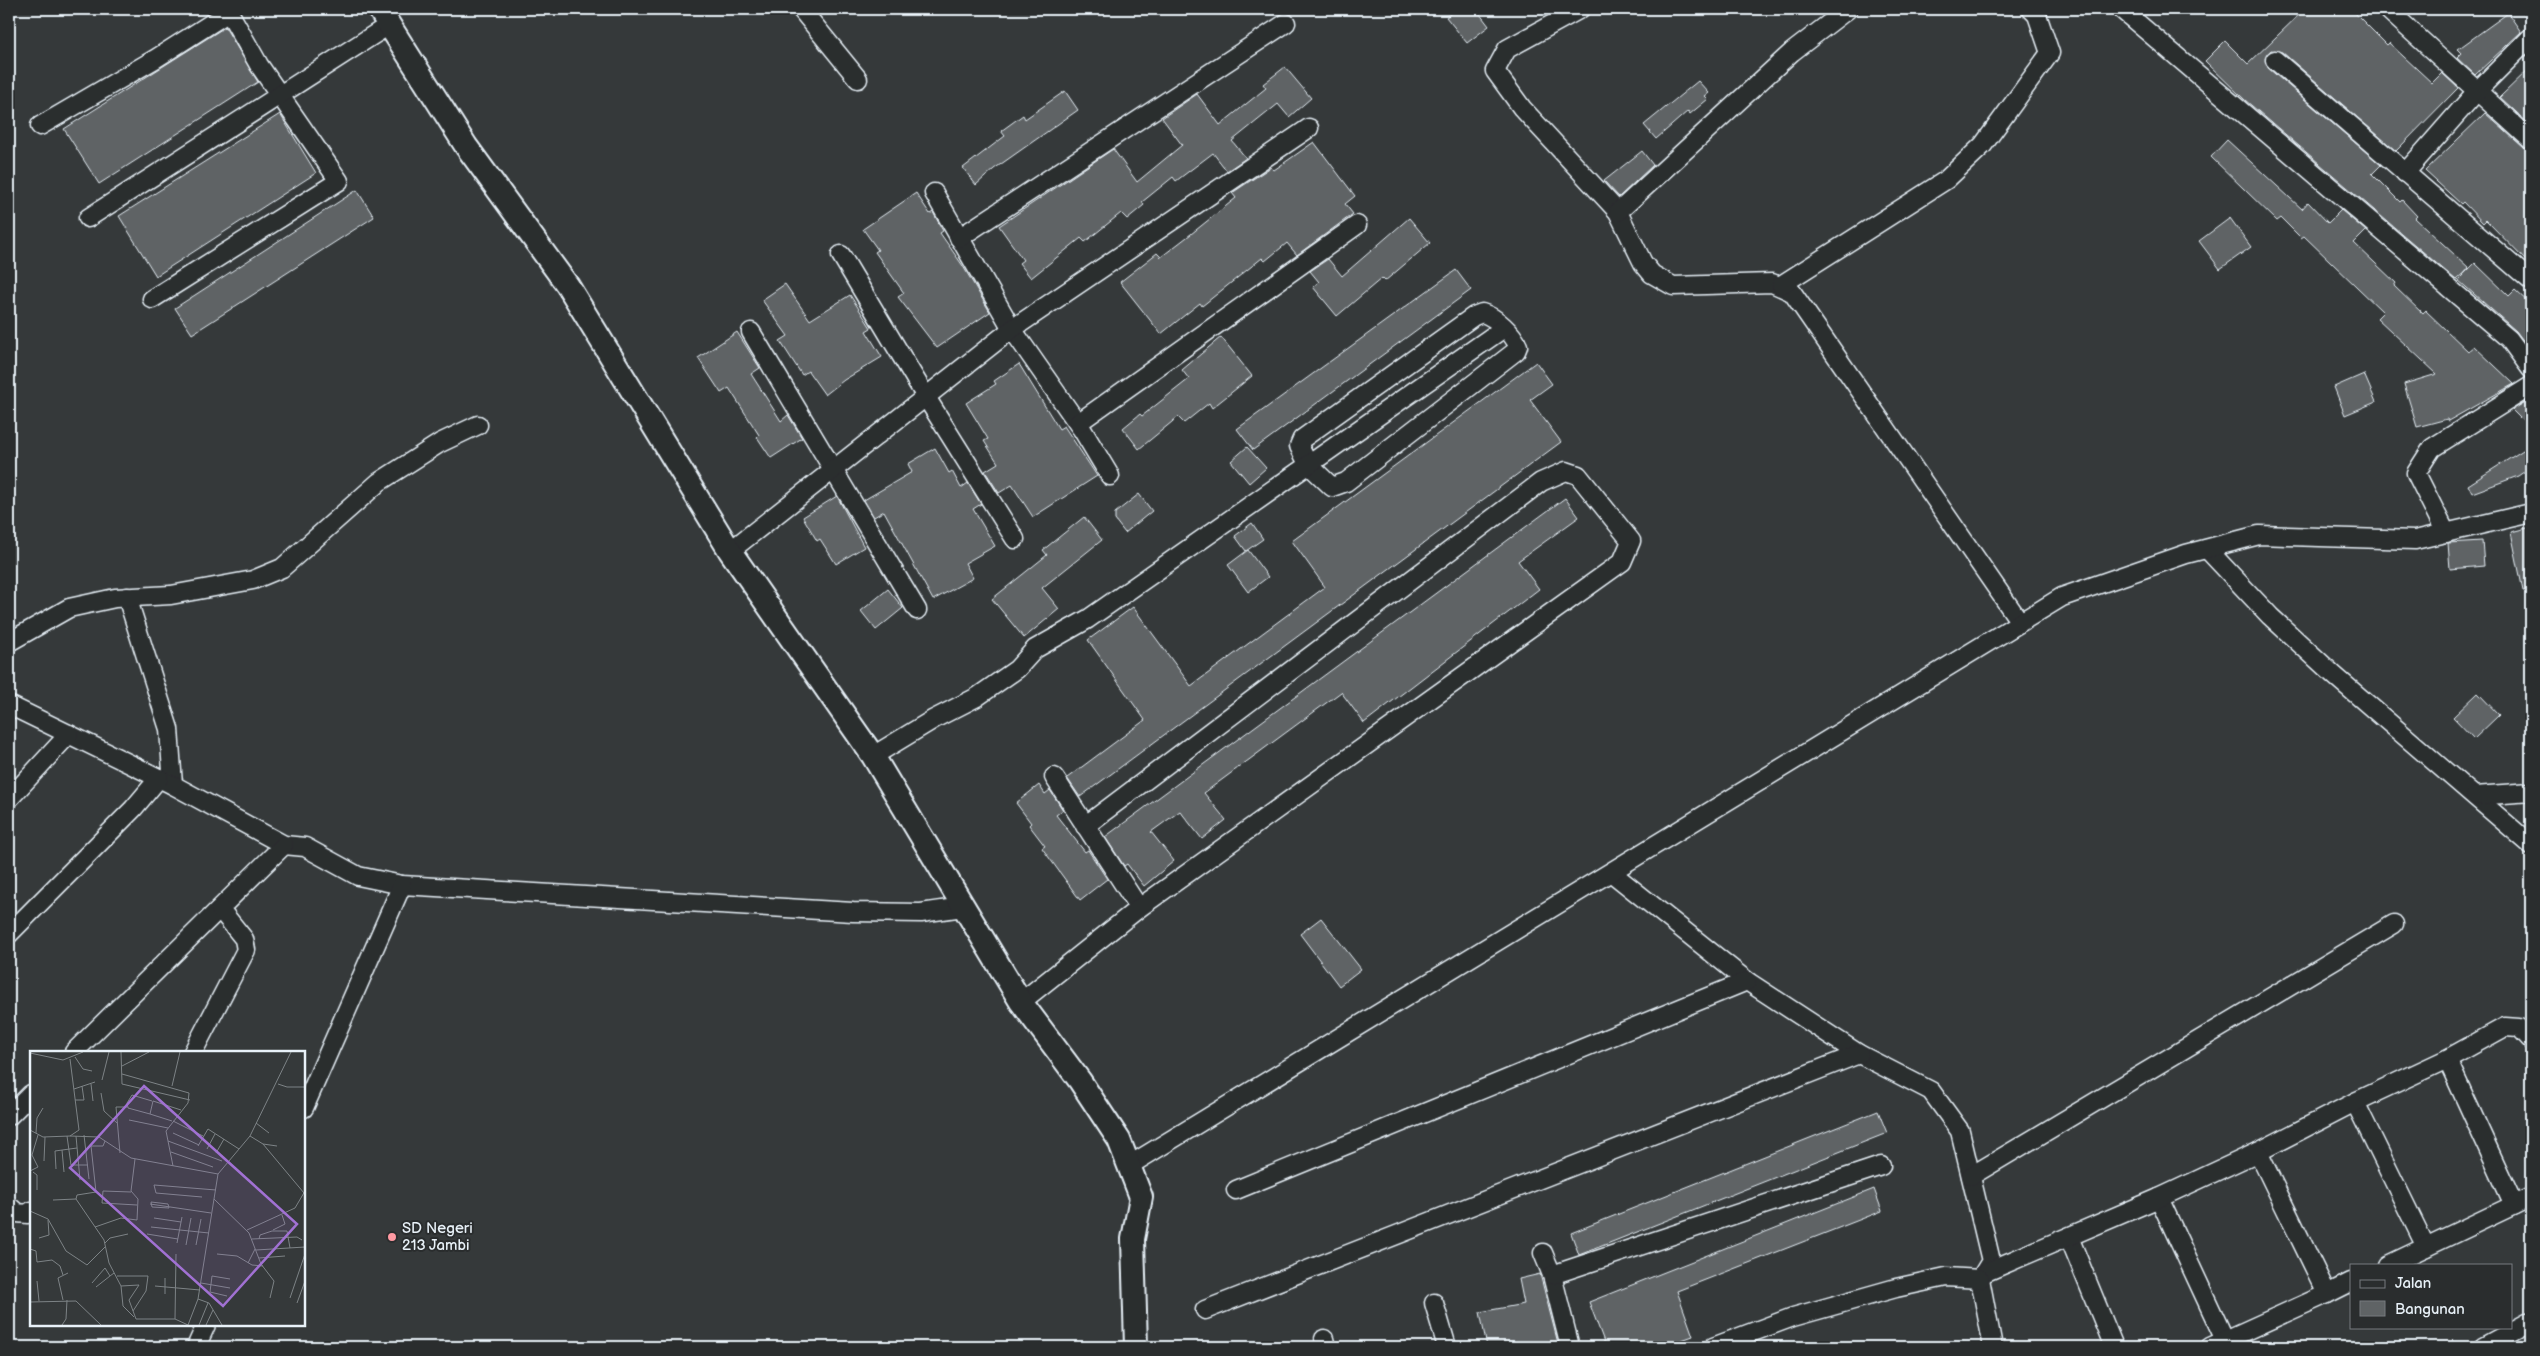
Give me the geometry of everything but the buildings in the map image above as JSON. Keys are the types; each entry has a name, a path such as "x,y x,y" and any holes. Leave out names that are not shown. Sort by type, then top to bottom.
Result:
{"street":[{"path":"801,9 858,79"},
{"path":"1580,9 1506,49 1495,71 1522,108 1618,212 1643,263 1661,281 1673,286 1772,283 1792,292 2020,622"},
{"path":"1618,212 1792,52 1848,9"},
{"path":"1780,285 1946,180 1983,145 2050,53 2037,14 2031,9"},
{"path":"2121,9 2509,339 2531,369"},
{"path":"2386,9 2531,140"},
{"path":"40,126 155,59 229,12 259,65 339,181 152,299"},
{"path":"88,218 280,95 384,17 466,146 568,286 730,551 873,756 1021,1002 1085,1088 1119,1140 1141,1197 1134,1239 1136,1347"},
{"path":"959,238 1286,23"},
{"path":"2405,173 2477,91 2531,37"},
{"path":"2275,60 2531,281"},
{"path":"730,551 1012,329 1309,128"},
{"path":"934,193 1012,329 1078,423 1110,476"},
{"path":"1078,423 1357,226"},
{"path":"842,255 926,397 1015,539"},
{"path":"1490,315 1504,328 1516,342 1518,346 1516,351 1346,482 1332,486 1308,464 1299,446 1302,440 1474,316 1490,315"},
{"path":"873,756 934,719 978,697 1017,669 1035,649 1088,619 1504,328"},
{"path":"751,332 917,610"},
{"path":"2446,533 2416,473 2432,448 2531,386"},
{"path":"9,642 69,608 126,597 171,595 244,582 282,568 379,482 440,443 478,425"},
{"path":"1021,1002 1139,908 1622,562 1631,541 1578,475 1566,471 1541,482 1086,826"},
{"path":"1130,1165 2062,597 2207,549 2259,535 2415,540 2531,513"},
{"path":"2207,549 2270,616 2335,676 2531,845"},
{"path":"9,934 134,809 166,781 169,729 126,597"},
{"path":"9,705 166,781 284,846 305,847 358,876 402,884 853,912 921,913 963,907"},
{"path":"9,799 69,734"},
{"path":"1054,777 1139,908"},
{"path":"2474,796 2531,792"},
{"path":"75,1051 284,846"},
{"path":"1612,873 1748,981 1859,1054 1931,1091 1960,1130 1991,1261 1983,1276 1993,1347"},
{"path":"305,1106 402,884"},
{"path":"194,1051 246,950 244,939 220,909"},
{"path":"1971,1176 2394,924"},
{"path":"1236,1190 1748,981"},
{"path":"1713,1347 1792,1317 1896,1288 1946,1277 1983,1276 2258,1152 2355,1102 2447,1059 2505,1027 2527,1030"},
{"path":"1205,1310 1859,1054"},
{"path":"2447,1059 2514,1205"},
{"path":"9,1116 30,1095"},
{"path":"2355,1102 2426,1247"},
{"path":"2258,1152 2327,1294"},
{"path":"1552,1275 1881,1166"},
{"path":"2390,1264 2531,1197"},
{"path":"2159,1198 2218,1344 2350,1282"},
{"path":"9,1206 17,1213 28,1214 30,1212"},
{"path":"2069,1237 2114,1347"},
{"path":"1542,1253 1552,1275 1570,1347"},
{"path":"1434,1303 1447,1347"},
{"path":"2483,1347 2531,1321"},
{"path":"196,1347 206,1326"}],"place":[{"name":"SD Negeri 213 Jambi","path":"392,1237"}]}
